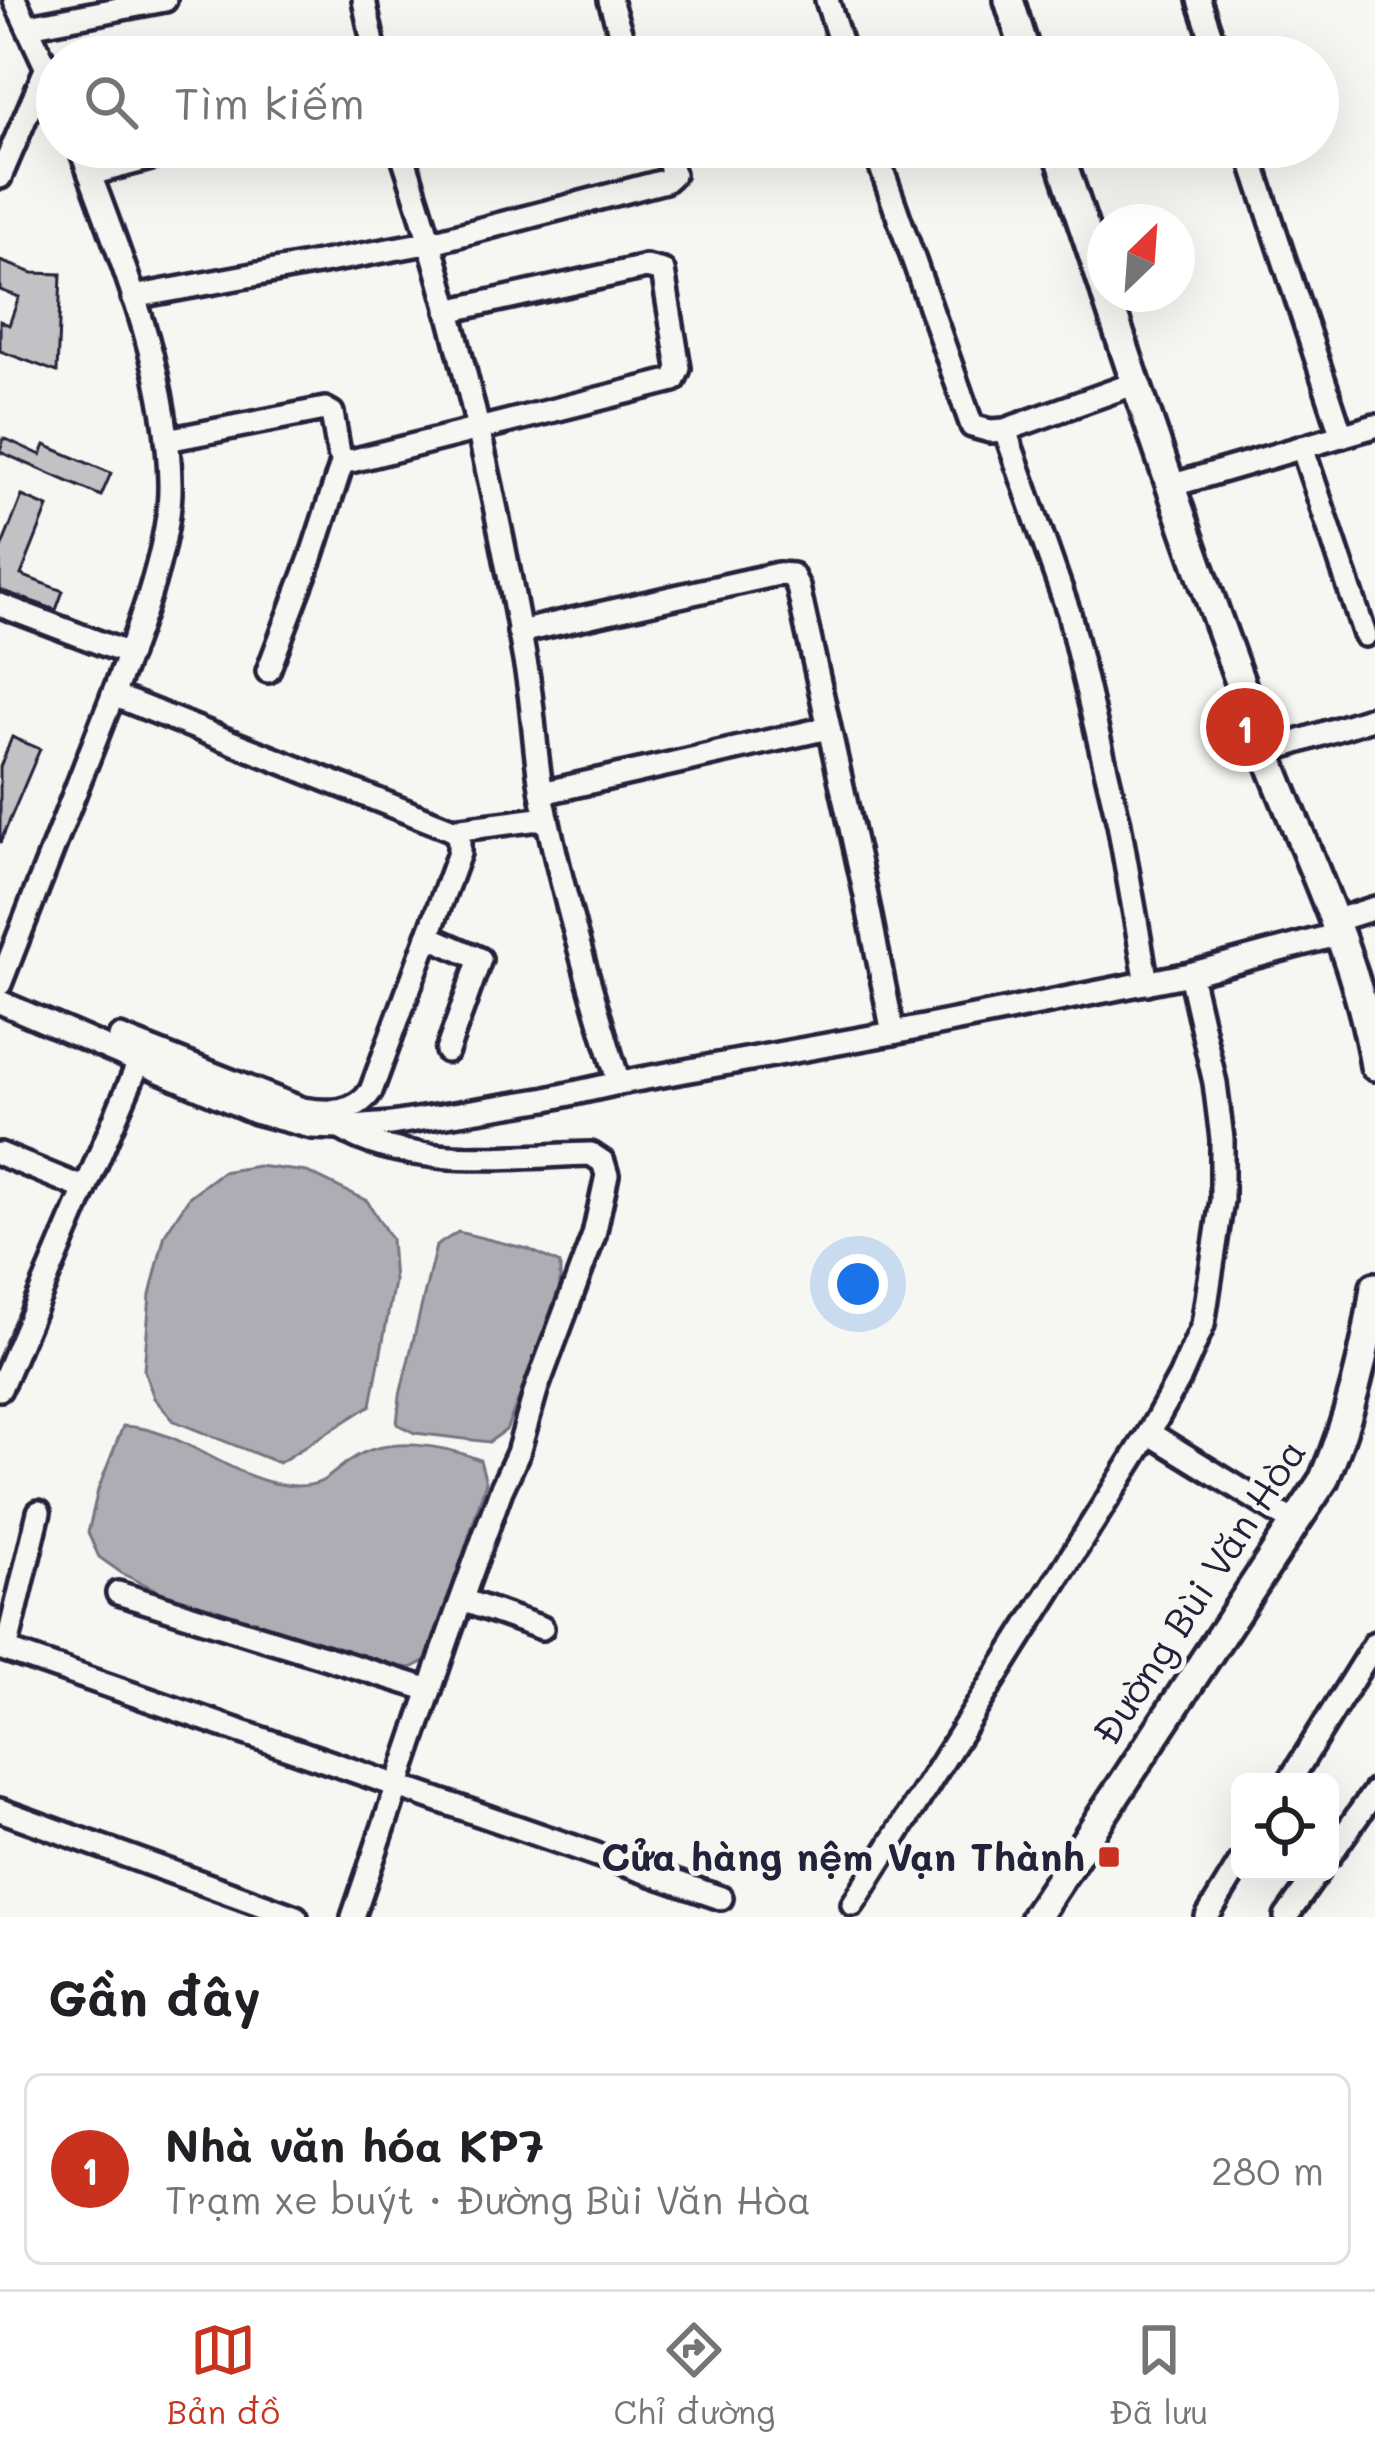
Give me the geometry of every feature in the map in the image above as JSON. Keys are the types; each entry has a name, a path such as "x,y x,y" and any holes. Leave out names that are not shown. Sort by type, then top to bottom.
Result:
{"main road":[{"path":"1009,0 1021,36"},
{"path":"1065,168 1087,235"},
{"path":"1113,312 1266,752 1369,1006 1375,1066"},
{"name":"Đường Bùi Văn Hòa","path":"1035,1917 1324,1479 1345,1429 1375,1287"}],"street":[{"path":"15,0 36,42"},
{"path":"29,26 99,6 165,0"},
{"path":"364,0 372,36"},
{"path":"610,0 621,36"},
{"path":"827,0 838,36"},
{"path":"1199,0 1211,36"},
{"path":"0,177 36,93"},
{"path":"0,985 129,654 160,552 171,487 154,368 134,296 88,168"},
{"path":"90,174 113,168"},
{"path":"407,168 432,242 496,509 528,677 542,793 576,944 619,1083"},
{"path":"134,296 432,242 665,181 673,174 671,168"},
{"path":"881,168 972,426 1005,430 1136,383"},
{"path":"1254,168 1342,436"},
{"path":"167,440 326,409 332,413 339,453 352,461 674,380 679,368 663,271 646,266 448,311"},
{"path":"1170,486 1374,428"},
{"path":"1005,430 1069,614 1119,824 1147,983"},
{"path":"1302,447 1365,635"},
{"path":"268,671 344,460"},
{"path":"519,632 778,574 792,575 893,1033"},
{"path":"0,605 129,654"},
{"path":"113,694 453,830 460,838 459,853 370,1091 357,1106 344,1111 302,1109 120,1037"},
{"path":"1266,752 1375,717"},
{"path":"542,793 828,728"},
{"path":"453,830 548,818"},
{"path":"0,1001 255,1112 312,1127 340,1128 547,1099 1190,974 1336,927 1375,908"},
{"path":"428,936 479,959 480,964 447,1051"},
{"path":"853,1904 1149,1433 1203,1325 1222,1200 1222,1139 1215,1083 1190,974"},
{"path":"0,1389 139,1062"},
{"path":"340,1128 363,1142 437,1156 591,1154 603,1162 607,1175 594,1235 353,1917"},
{"path":"0,1154 85,1189"},
{"path":"1149,1433 1295,1523"},
{"path":"39,1512 3,1649 721,1898"},
{"path":"118,1593 430,1690"},
{"path":"462,1600 542,1628"},
{"path":"1295,1773 1375,1643"},
{"path":"1339,1842 1375,1791"},
{"path":"0,1810 296,1917"},
{"path":"1207,1917 1231,1878"},
{"path":"1286,1917 1312,1881"}],"shaded area":[{"path":"258,1166 307,1172 367,1201 391,1239 394,1282 371,1405 279,1463 174,1421 154,1398 144,1370 150,1295 165,1234 190,1196 222,1172"},
{"path":"458,1232 528,1249 560,1264 560,1285 532,1366 506,1430 489,1442 415,1433 397,1424 436,1246"},
{"path":"123,1426 168,1436 252,1476 297,1486 322,1481 354,1458 383,1447 433,1447 480,1460 486,1482 426,1661 411,1668 379,1664 174,1598 99,1557 88,1533 98,1490"}],"building":[{"path":"0,261 33,273 61,274 57,372 0,351 0,321 9,325 19,297 0,290"},
{"path":"4,438 41,455 45,445 111,473 101,496 0,452"},
{"path":"22,496 48,507 21,575 63,591 56,610 0,590 0,551"},
{"path":"12,737 40,749 0,843 0,767"}],"place":[{"name":"Nhà văn hóa KP7","path":"1245,727"},
{"name":"Cửa hàng nệm Vạn Thành","path":"1109,1857"}]}
